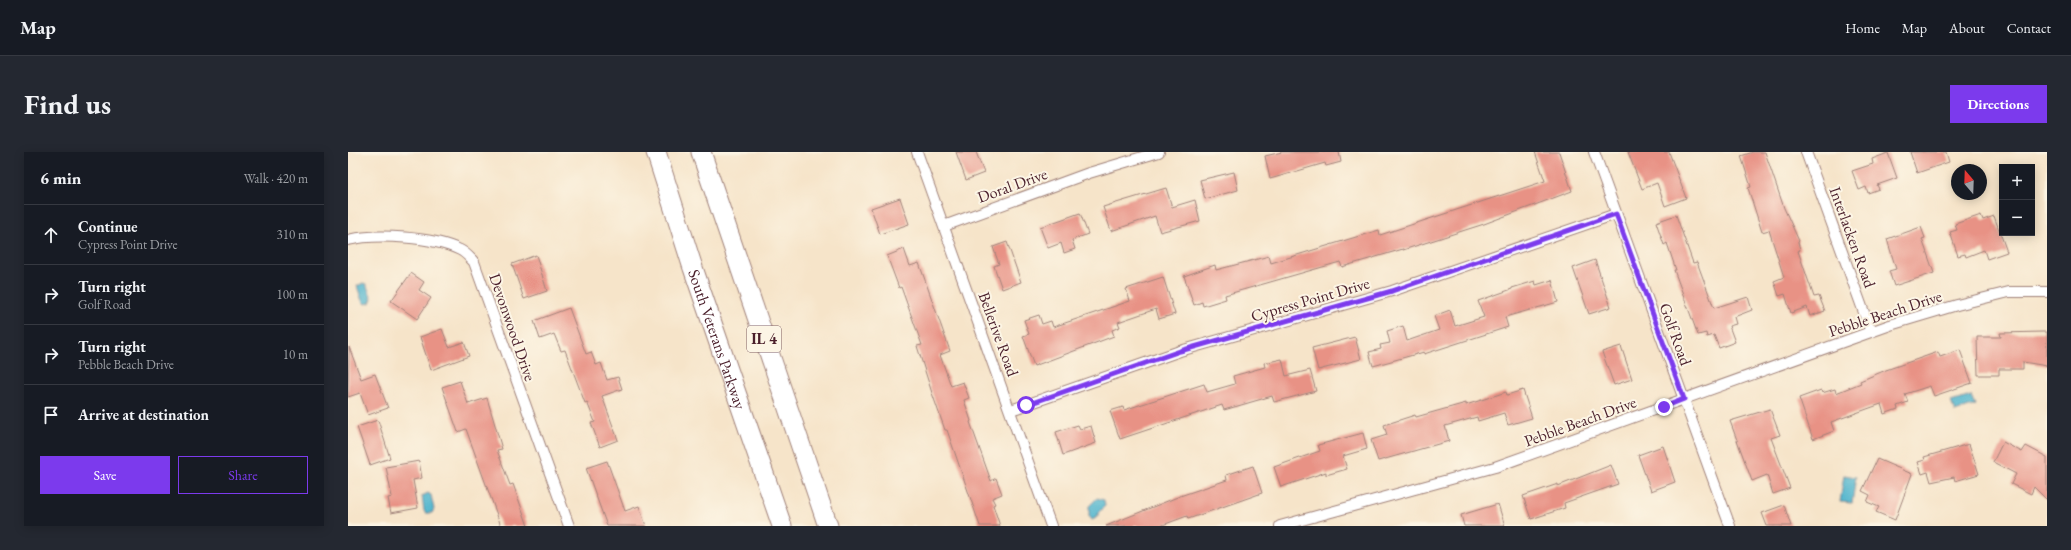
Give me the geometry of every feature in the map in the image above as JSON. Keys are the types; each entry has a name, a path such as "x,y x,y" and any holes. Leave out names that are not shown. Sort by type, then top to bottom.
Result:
{"highway":[{"name":"South Veterans Parkway","path":"656,152 693,268 782,526"},
{"name":"IL 4","path":"701,152 828,526"}],"street":[{"name":"Bellerive Road","path":"917,152 1011,410 1051,526"},
{"name":"Doral Drive","path":"944,226 1089,173 1159,152"},
{"name":"Golf Road","path":"1594,152 1730,526"},
{"name":"Interlacken Road","path":"1806,152 1871,332"},
{"name":"Cypress Point Drive","path":"1011,410 1180,351 1392,291 1616,214"},
{"name":"Devonwood Drive","path":"348,240 393,237 424,241 461,250 474,262 569,526"},
{"name":"Pebble Beach Drive","path":"1280,526 1495,467 1871,332 1985,297 2010,292 2047,292"}],"water":[{"path":"363,283 366,284 372,298 370,303 365,304 362,301 357,286"},
{"path":"1971,396 1975,405 1955,412 1951,402"},
{"path":"1844,475 1856,477 1852,503 1840,502"},
{"path":"428,493 431,495 434,509 432,513 426,513 424,511 422,496"},
{"path":"1097,498 1104,500 1105,506 1098,513 1098,517 1092,520 1089,516 1089,506"}],"building":[{"path":"956,152 976,152 984,173 966,180"},
{"path":"1282,152 1339,152 1341,162 1326,166 1325,163 1270,179 1265,156"},
{"path":"1535,152 1559,152 1572,191 1484,224 1403,250 1342,267 1340,262 1225,295 1226,299 1203,306 1202,302 1194,305 1184,276 1215,265 1216,270 1269,256 1271,263 1379,230 1380,235 1545,181"},
{"path":"1628,152 1669,152 1686,198 1665,206 1657,183 1642,189"},
{"path":"1753,152 1765,152 1784,208 1799,241 1800,250 1798,251 1814,297 1819,296 1825,311 1810,316 1807,307 1791,313 1785,294 1779,296 1774,281 1784,277 1769,230 1762,232 1748,188 1751,187 1741,156"},
{"path":"1910,152 1946,152 1949,162 1917,173"},
{"path":"1888,153 1897,178 1877,185 1879,189 1868,193 1866,187 1859,190 1852,171 1873,164 1872,159"},
{"path":"1234,172 1238,190 1205,199 1200,180"},
{"path":"1166,188 1172,207 1195,200 1200,221 1160,232 1155,216 1111,231 1103,207"},
{"path":"900,198 909,224 880,234 871,208"},
{"path":"1080,213 1088,234 1072,240 1075,249 1064,253 1061,243 1048,248 1040,227"},
{"path":"1676,215 1693,263 1697,262 1714,308 1748,297 1752,310 1734,317 1736,324 1729,326 1735,342 1719,348 1714,335 1707,337 1706,333 1698,335 1674,270 1676,270 1667,243 1664,245 1656,222"},
{"path":"1981,215 1983,220 1994,216 1999,230 1999,236 2001,236 2007,252 1987,259 1984,250 1966,257 1965,254 1958,256 1950,232 1957,230 1955,224"},
{"path":"1921,227 1925,238 1922,239 1934,273 1894,286 1889,271 1896,269 1887,239"},
{"path":"1007,242 1021,282 1002,289 994,266 999,264 993,247"},
{"path":"904,249 910,266 919,263 950,351 940,355 951,386 963,382 969,398 964,400 971,421 970,422 991,481 996,478 1002,494 992,498 995,504 993,505 1000,526 980,526 947,430 945,430 932,393 917,346 922,345 901,287 899,288 887,256"},
{"path":"536,255 547,291 524,299 512,264"},
{"path":"1595,260 1611,307 1589,314 1573,268"},
{"path":"411,273 424,282 419,290 431,298 417,319 391,301"},
{"path":"1163,277 1175,314 1159,319 1156,309 1118,322 1120,327 1112,330 1114,336 1034,366 1023,336 1029,334 1024,320 1039,315 1042,324 1051,321 1053,327 1130,301 1126,289"},
{"path":"1552,280 1558,302 1505,317 1508,327 1424,354 1424,352 1373,366 1369,352 1381,349 1380,345 1390,343 1387,331 1403,326 1407,341 1439,330 1434,316 1450,310 1455,326 1484,317 1478,301 1535,281 1536,285"},
{"path":"569,308 586,354 591,352 596,365 601,363 607,380 618,377 622,389 602,396 618,440 600,447 591,423 595,422 587,402 585,403 565,350 561,351 554,334 540,339 534,321"},
{"path":"442,329 449,347 464,342 469,356 431,370 420,337"},
{"path":"2047,332 2047,366 2023,362 2023,369 1999,369 1999,375 1978,375 1977,337 2001,337 2000,333"},
{"path":"1355,337 1361,359 1318,370 1312,348"},
{"path":"1621,346 1632,379 1614,385 1602,352"},
{"path":"349,347 361,379 375,374 388,408 368,415 360,393 348,397"},
{"path":"1960,350 1972,383 1934,396 1930,386 1905,394 1908,402 1897,406 1898,409 1884,414 1881,404 1831,422 1834,431 1813,439 1799,398 1821,390 1822,393 1835,389 1836,393 1861,383 1860,381 1886,370 1938,352 1940,357"},
{"path":"1282,359 1286,376 1310,370 1316,391 1274,402 1272,396 1224,410 1222,405 1120,439 1110,411 1123,407 1124,410 1204,384 1207,392 1235,384 1233,376 1265,367 1264,363"},
{"path":"460,381 468,404 487,398 502,449 497,450 510,485 513,484 528,526 501,526 466,429 458,432 442,387"},
{"path":"1523,390 1532,418 1508,425 1504,413 1478,421 1477,417 1445,426 1449,441 1378,461 1371,440 1387,435 1384,425 1415,415 1416,417 1466,403 1466,405 1506,392 1507,395"},
{"path":"1770,409 1780,435 1771,438 1790,488 1773,494 1767,475 1752,481 1730,421"},
{"path":"378,420 390,458 370,465 357,427"},
{"path":"1078,425 1080,429 1091,426 1096,443 1063,455 1056,432"},
{"path":"1363,433 1367,449 1343,456 1347,469 1326,475 1326,472 1281,487 1274,467 1320,451 1318,445"},
{"path":"2003,442 2022,452 2026,446 2047,457 2047,500 2034,487 2031,494 2011,484 2016,474 1993,462"},
{"path":"1969,444 1979,474 1955,481 1954,477 1931,482 1928,472 1922,474 1918,462 1925,460 1924,457"},
{"path":"1663,446 1675,482 1651,491 1638,455"},
{"path":"1877,459 1912,474 1895,520 1876,512 1879,507 1867,502 1870,495 1862,491"},
{"path":"419,461 422,478 413,480 418,508 391,513 388,498 392,497 386,467"},
{"path":"607,461 625,511 639,506 646,526 607,526 586,468"},
{"path":"1611,465 1618,484 1564,503 1565,508 1531,519 1523,496 1558,484 1558,486"},
{"path":"1253,466 1262,493 1188,519 1187,516 1160,526 1106,526 1180,496 1227,480 1226,475"},
{"path":"1498,504 1505,526 1464,526 1461,515"},
{"path":"1784,505 1791,526 1767,526 1762,513"}],"route":[{"path":"1026,405 1180,351 1392,291 1616,214 1684,399 1664,407"}]}
